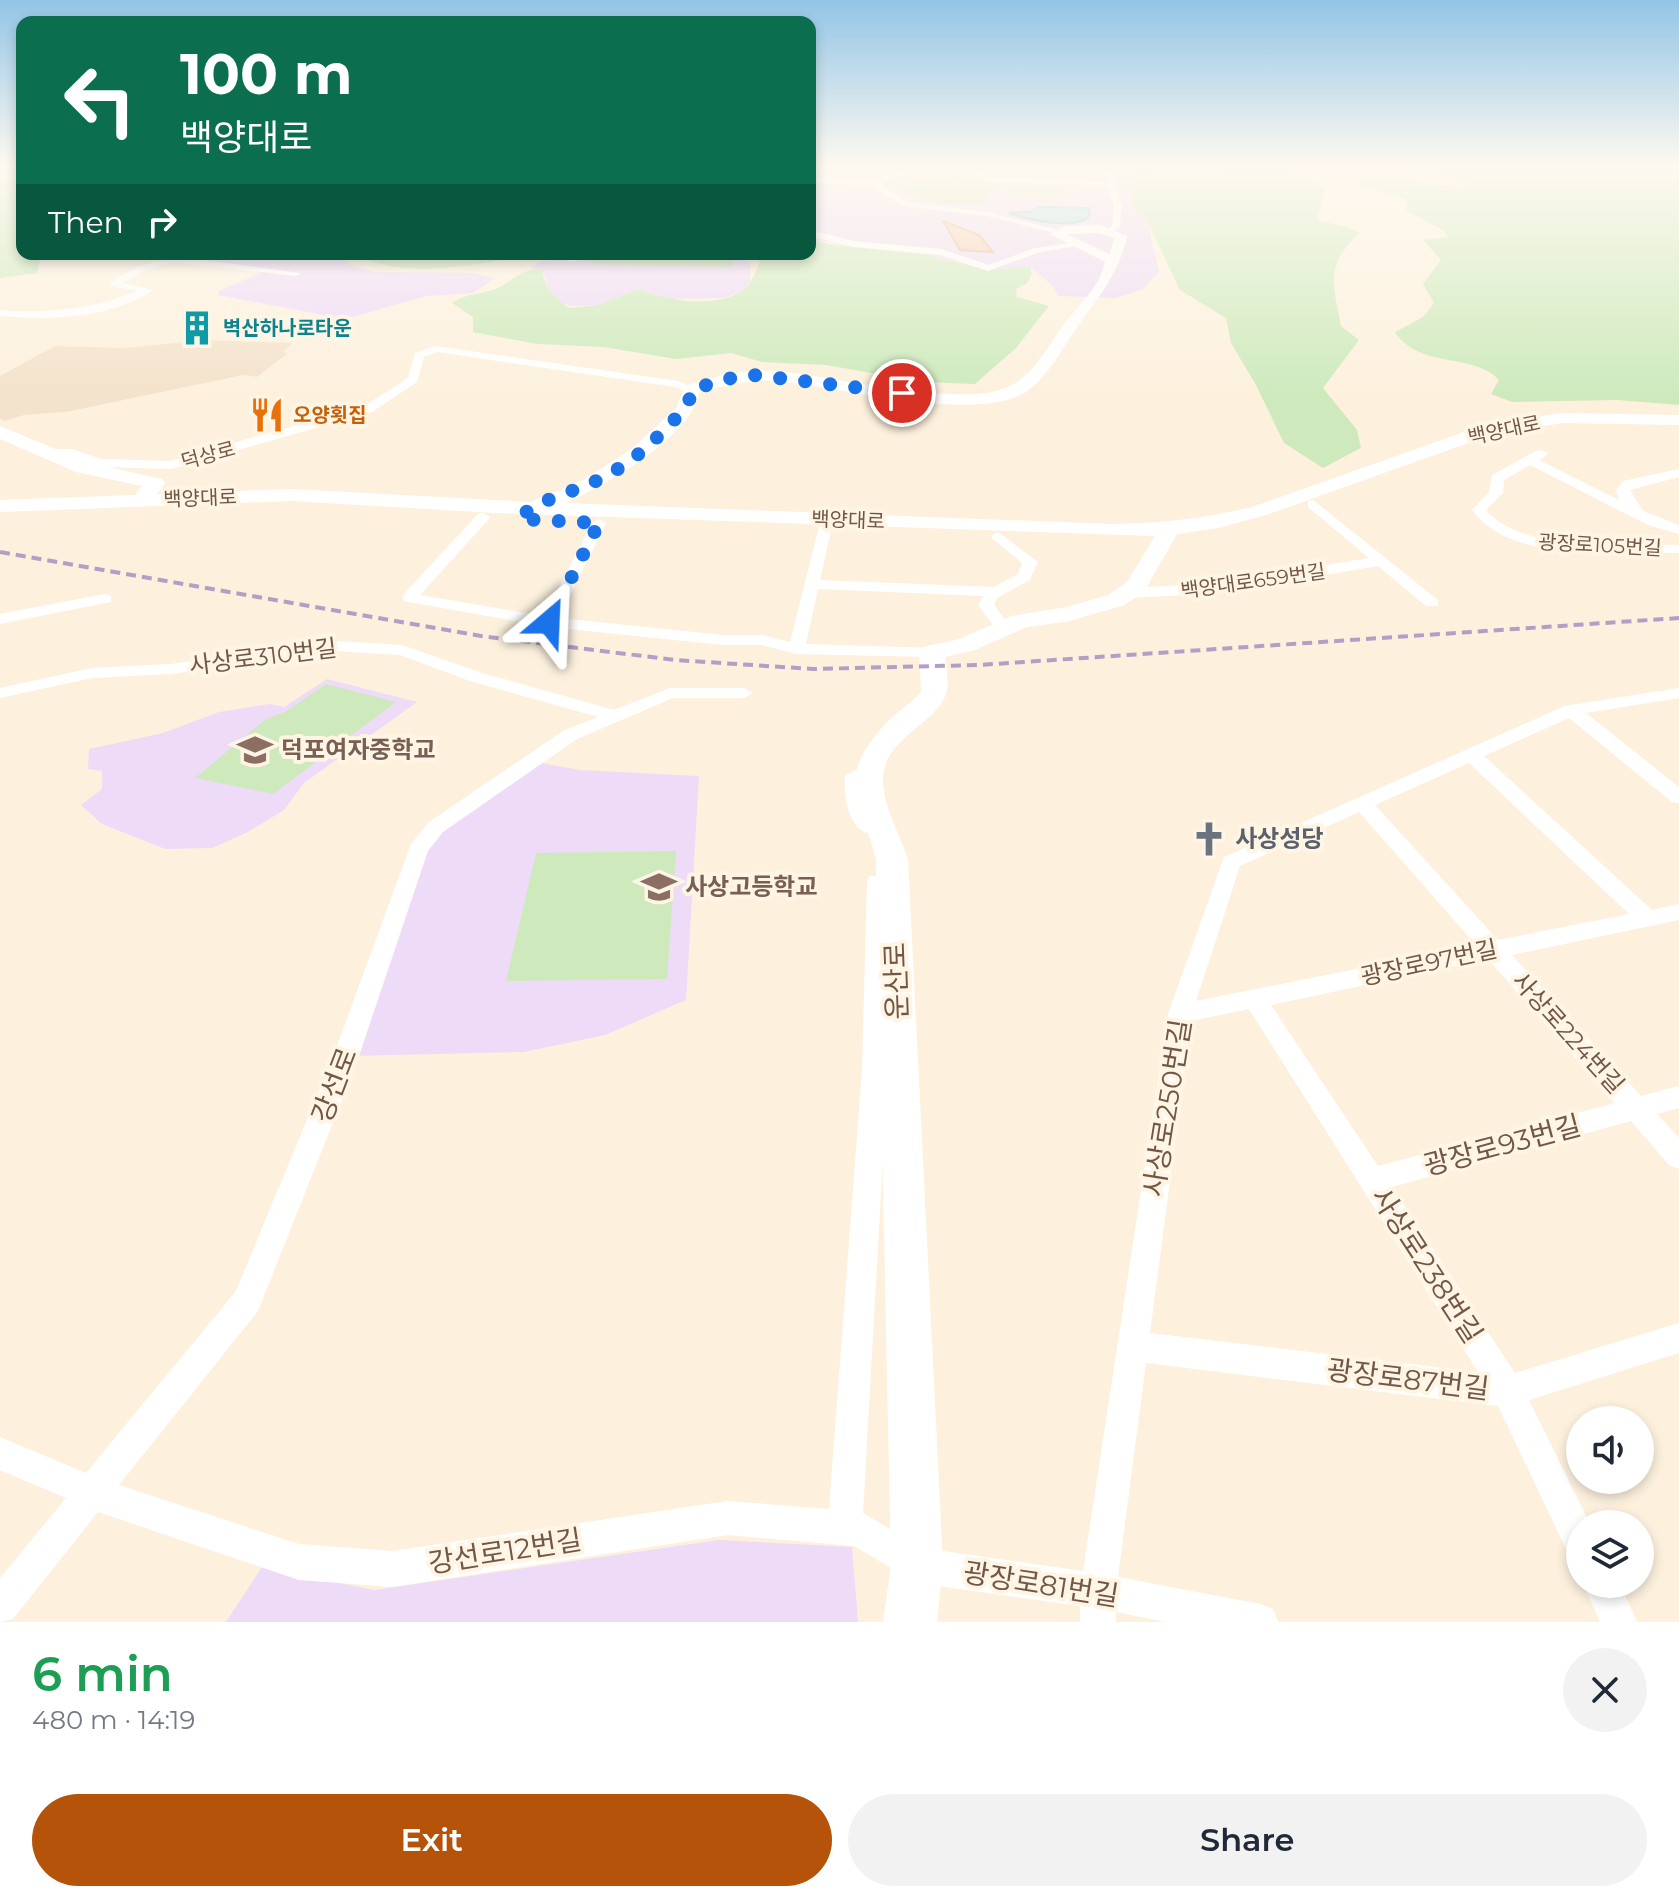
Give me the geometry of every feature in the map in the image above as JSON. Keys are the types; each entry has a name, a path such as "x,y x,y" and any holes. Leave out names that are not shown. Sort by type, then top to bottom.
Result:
{"main road":[{"path":"1072,243 1112,261 1118,260 1120,243"},
{"path":"523,514 627,464 679,415 691,400 691,390 726,379 753,375 950,398 1013,392 1033,377 1112,268 1112,261"},
{"name":"백양대로","path":"0,514 285,505 483,517 523,514 1166,534 1259,511 1484,431 1562,418 1679,420"},
{"name":"백양대로","path":"0,506 291,495 599,523 998,536 1166,534 1235,530 1513,437 1581,428 1679,429"},
{"name":"덕상로","path":"0,432 83,468 155,483 142,500"},
{"path":"155,483 291,495"},
{"path":"932,652 966,645 1021,621 1092,608 1116,600 1136,587 1166,534"},
{"name":"운산로","path":"910,1622 917,1565 892,859 866,789 867,779 888,739 934,692 932,652"}],"street":[{"path":"849,243 941,252 988,268 1038,250 1078,245"},
{"path":"0,313 53,318 83,312 148,290 114,284 159,262 172,260"},
{"path":"186,260 296,273"},
{"name":"덕상로","path":"45,453 72,453 100,463 171,465 368,409 413,380 419,355 436,349 678,384 691,390"},
{"name":"광장로105번길","path":"1653,522 1536,456 1497,478 1496,493 1479,510 1488,522 1520,539 1542,545 1679,549"},
{"path":"1679,473 1628,484 1623,490 1634,510 1653,522 1679,530"},
{"name":"백양대로659번길","path":"1313,504 1432,603"},
{"path":"1653,522 1679,516"},
{"path":"483,517 409,598 549,622 723,640 762,640 797,649 932,652"},
{"path":"549,622 599,523"},
{"name":"백양대로","path":"797,649 824,530"},
{"path":"998,536 1030,562 1025,577 991,595 986,605 1004,629"},
{"name":"백양대로659번길","path":"1126,593 1210,589 1379,561"},
{"path":"812,584 997,592"},
{"path":"0,619 105,599"},
{"name":"사상로310번길","path":"0,693 92,673 171,669 336,646 402,650 476,677 613,715"},
{"name":"강선로","path":"0,1606 247,1301 344,1062 418,849 436,827 570,735 670,693 744,693"},
{"name":"사상로250번길","path":"1098,1607 1131,1346 1180,1014 1231,862 1571,710 1679,693"},
{"path":"1571,710 1678,796"},
{"path":"1471,754 1647,918"},
{"path":"845,1527 878,994 879,864 863,811 853,793 855,776"},
{"name":"사상로224번길","path":"1361,802 1679,1157"},
{"name":"광장로97번길","path":"1180,1014 1679,912"},
{"name":"사상로238번길","path":"1255,999 1508,1391 1566,1512"},
{"name":"광장로93번길","path":"1372,1180 1679,1097"},
{"name":"광장로87번길","path":"1131,1346 1508,1391 1679,1338"},
{"name":"강선로12번길","path":"0,1453 93,1493 299,1562 392,1569 728,1518 859,1529 917,1565"},
{"name":"광장로81번길","path":"917,1565 1098,1607 1260,1622"},
{"path":"1608,1598 1619,1622"}],"shaded area":[{"path":"837,243 1152,243 1159,272 1143,289 1116,298 1059,296 1051,284 1030,267 985,270 932,256"},
{"path":"167,260 343,260 354,267 377,272 473,273 495,278 473,293 427,296 344,319 218,295 219,291 262,272"},
{"path":"746,260 750,266 750,281 744,290 724,298 669,299 638,289 598,305 570,306 559,302 550,292 542,270 532,268 538,262"},
{"path":"204,340 293,343 283,352 288,353 257,377 243,375 66,412 24,415 5,421 0,419 0,376 55,346 125,348"},
{"path":"327,679 417,702 304,783 284,810 246,833 212,848 165,849 102,824 81,805 102,789 102,771 88,769 89,749 163,733 219,712 270,704 284,707"},
{"path":"536,762 580,770 699,776 686,1000 605,1035 524,1052 350,1056 421,849 438,829"},
{"path":"719,1540 852,1547 858,1622 226,1622 262,1567 374,1590"}],"green space":[{"path":"0,243 16,243 16,260 40,260 37,273 0,278"},
{"path":"816,243 823,243 928,255 985,270 1030,267 1032,274 1027,283 1016,289 1017,297 1049,306 1016,348 975,384 922,382 826,365 762,362 731,353 676,359 604,347 537,344 473,332 473,317 452,303 462,297 495,289 523,273 535,270 542,270 551,292 569,308 598,305 638,289 691,301 719,300 743,290 760,263 758,260 816,260"},
{"path":"1157,243 1350,243 1336,266 1334,286 1341,326 1359,340 1323,388 1357,430 1361,448 1323,468 1284,443 1256,385 1231,343 1226,318 1180,290"},
{"path":"1425,243 1679,243 1679,405 1617,400 1512,402 1491,394 1499,380 1488,371 1418,352 1395,332 1423,317 1434,303 1423,284 1441,260"},
{"path":"370,260 498,260 420,269"},
{"path":"585,260 728,260 735,263 732,267 598,264"},
{"path":"326,684 396,702 273,794 195,778 266,719 285,712"},
{"path":"676,851 667,979 506,981 536,853"}],"building":[{"path":"956,243 985,243 993,252 960,250"}],"railway":[{"path":"0,552 481,636 675,660 813,669 979,665 1679,618"}],"place":[{"name":"벽산하나로타운","path":"197,328"},
{"name":"오양횟집","path":"267,415"},
{"name":"덕포여자중학교","path":"255,750"},
{"name":"사상성당","path":"1209,839"},
{"name":"사상고등학교","path":"659,887"}],"route":[{"path":"549,622 599,523 519,519 527,509 595,482 627,464 679,415 691,400 691,390 716,381 753,375 902,393"}]}
